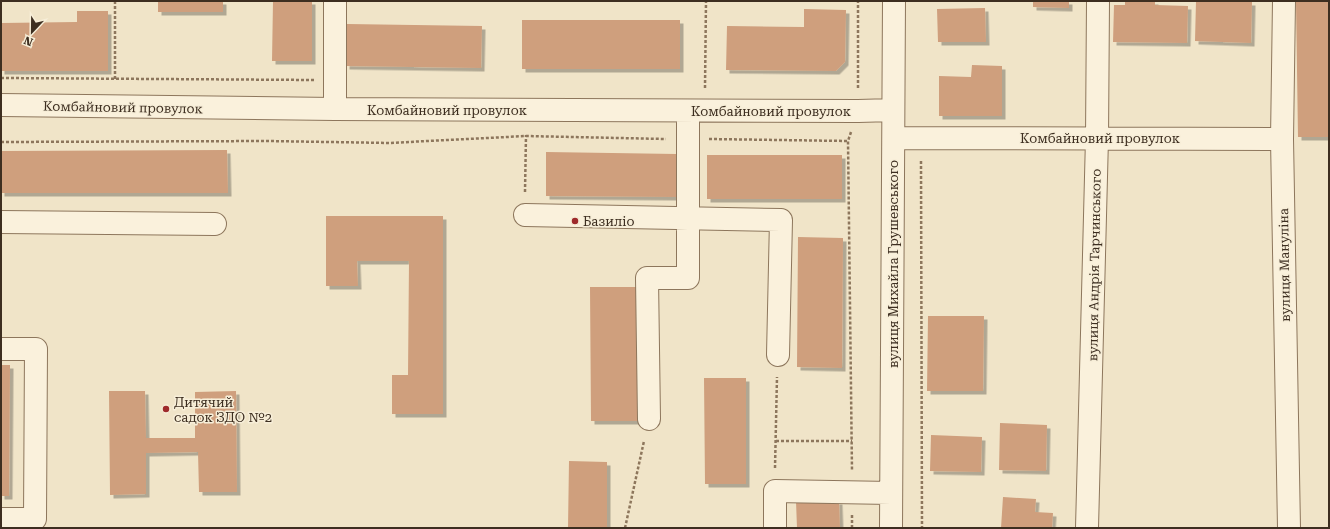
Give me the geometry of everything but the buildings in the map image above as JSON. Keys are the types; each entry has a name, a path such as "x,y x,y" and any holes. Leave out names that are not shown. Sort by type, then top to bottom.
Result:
{"street":[{"path":"334,109 335,1"},
{"name":"вулиця Михайла Грушевського","path":"891,528 894,1"},
{"name":"вулиця Андрія Тарчинського","path":"1087,528 1098,1"},
{"name":"вулиця Мануліна","path":"1284,1 1282,139 1288,528"},
{"name":"Комбайновий провулок","path":"1,105 334,109 697,111 893,110"},
{"path":"649,419 647,278 688,278 688,139 697,111"},
{"name":"Комбайновий провулок","path":"894,138 1282,139"},
{"path":"525,215 781,220 778,355"},
{"path":"1,222 215,224"},
{"path":"1,349 36,349 34,519 2,522"},
{"path":"775,528 775,491 891,493"}],"path":[{"path":"114,79 115,1"},
{"path":"697,111 706,1"},
{"path":"852,528 848,142 858,111 858,1"},
{"path":"1,78 334,80"},
{"path":"525,215 526,110"},
{"path":"1,142 268,141 389,143 526,136 848,142"},
{"path":"921,138 922,528"},
{"path":"775,491 778,355"},
{"path":"625,528 649,419"},
{"path":"776,441 852,441"}],"place":[{"name":"Базиліо","path":"575,221"},
{"name":"Дитячий садок ЗДО №2","path":"166,409"}]}
